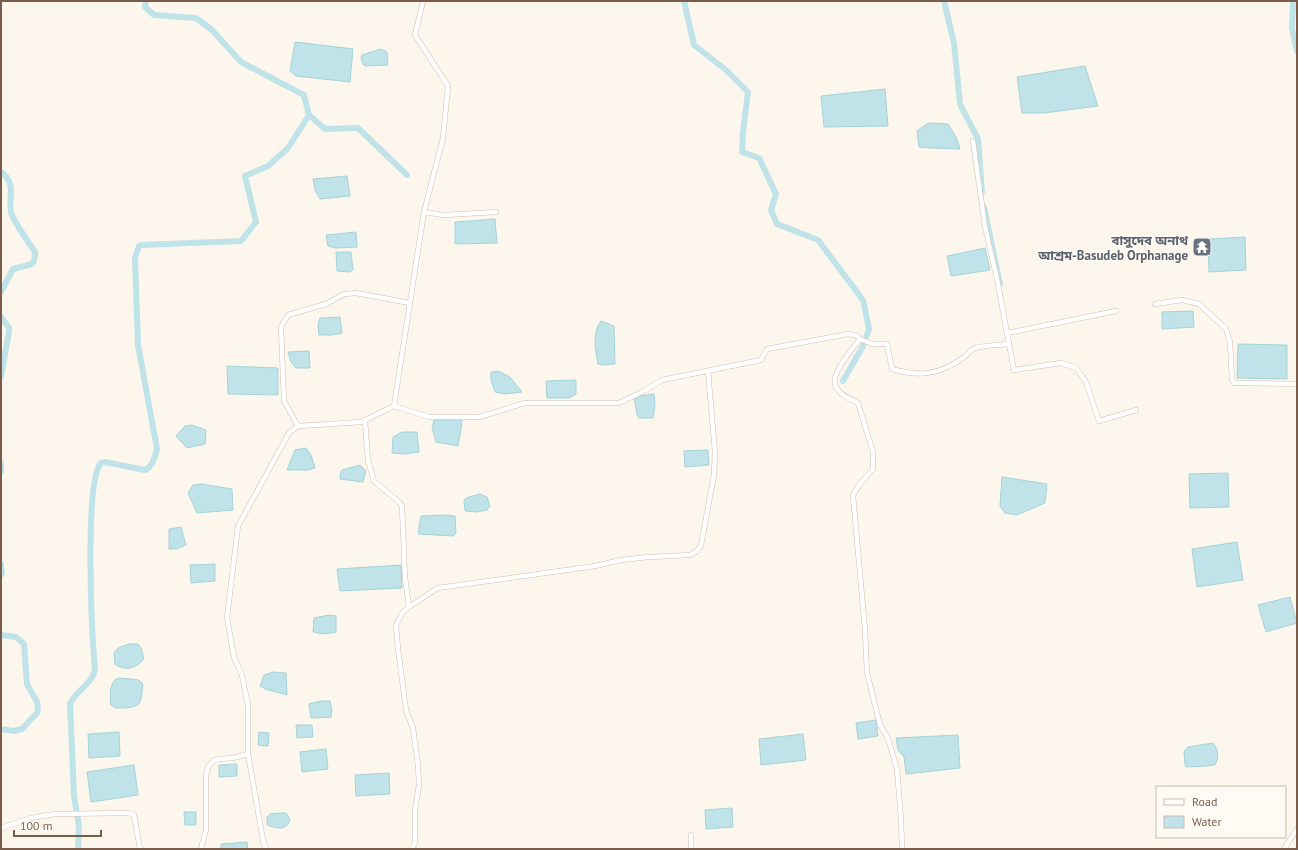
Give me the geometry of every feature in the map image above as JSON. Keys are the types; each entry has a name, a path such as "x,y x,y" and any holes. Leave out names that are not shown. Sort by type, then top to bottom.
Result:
{"street":[{"path":"394,406 424,212 443,138 448,86 415,35 423,1"},
{"path":"973,141 985,227 1014,370 1061,363 1076,368 1086,382 1099,421 1136,410"},
{"path":"424,212 444,215 496,212"},
{"path":"298,426 284,401 281,327 288,315 326,304 344,294 350,293 410,303"},
{"path":"1155,304 1182,300 1199,304 1226,329 1230,342 1232,380 1234,382 1297,384"},
{"path":"1007,333 1116,311"},
{"path":"266,849 263,840 248,754 248,705 242,675 234,657 227,618 238,526 289,434 298,426 360,422 394,406 429,417 479,417 525,403 619,403 644,392 662,380 761,360 767,349 848,334 857,336 860,339 872,344 887,344 892,368 909,373 928,373 941,370 963,358 974,348 1009,344"},
{"path":"860,339 835,375 834,382 836,387 843,395 858,403 873,452 873,470 860,484 853,495 867,673 880,725 888,738 897,769 902,849"},
{"path":"412,849 415,842 415,810 419,784 413,728 406,710 398,649 396,625 403,612 438,588 595,566 621,560 690,555 697,551 701,545 714,475 716,452 708,371"},
{"path":"365,420 368,461 374,481 402,506 404,570 409,607"},
{"path":"201,849 206,830 206,776 208,767 213,761 219,759 234,758 248,754"},
{"path":"1,828 31,818 55,814 128,813 134,815 140,849"},
{"path":"1284,849 1297,829"},
{"path":"691,835 691,849"}],"water":[{"path":"295,42 353,49 350,82 296,76 290,71"},
{"path":"381,49 387,52 388,65 365,66 363,64 361,58 362,55"},
{"path":"1085,66 1098,106 1044,113 1022,113 1017,77"},
{"path":"885,89 888,126 824,127 821,96"},
{"path":"928,123 948,124 956,137 960,149 919,147 917,131"},
{"path":"347,176 350,196 320,199 315,190 313,179"},
{"path":"495,219 497,243 455,244 455,222"},
{"path":"356,232 357,247 335,248 328,246 326,235"},
{"path":"1245,237 1246,270 1209,272 1208,239"},
{"path":"985,248 990,270 951,276 947,256"},
{"path":"336,252 351,252 353,270 349,272 337,271"},
{"path":"1193,311 1194,327 1162,329 1162,312"},
{"path":"340,317 342,333 319,335 318,324 320,318"},
{"path":"601,321 614,326 615,364 598,364 595,336"},
{"path":"1238,344 1287,345 1287,379 1237,378"},
{"path":"309,351 310,368 296,368 291,362 288,352"},
{"path":"227,366 278,368 278,395 228,394"},
{"path":"498,371 510,377 522,392 505,394 495,392 491,380 491,372"},
{"path":"576,380 576,394 569,398 547,398 546,381"},
{"path":"654,394 655,406 653,418 639,418 637,415 634,397"},
{"path":"434,420 462,420 458,446 436,442 432,427"},
{"path":"192,425 206,430 205,444 187,448 176,436 185,426"},
{"path":"402,432 417,432 419,452 403,454 392,453 393,437"},
{"path":"306,448 311,455 315,468 308,470 287,470 295,450"},
{"path":"708,450 709,465 685,467 684,451"},
{"path":"360,465 366,471 363,482 340,479 342,470"},
{"path":"1228,473 1229,507 1190,508 1189,474"},
{"path":"1002,477 1047,484 1045,503 1017,515 1005,513 1000,506"},
{"path":"202,484 232,489 233,510 197,513 188,493 193,485"},
{"path":"480,494 487,497 490,506 487,510 476,512 465,511 464,500"},
{"path":"421,516 455,516 456,533 453,536 418,534"},
{"path":"181,527 186,545 177,549 169,549 169,529"},
{"path":"1237,542 1243,580 1197,587 1192,549"},
{"path":"215,564 215,581 191,583 190,565"},
{"path":"401,565 402,588 340,591 337,569"},
{"path":"1290,597 1297,623 1266,632 1258,605"},
{"path":"329,615 336,616 336,632 324,634 313,632 314,618"},
{"path":"129,644 138,644 144,658 131,668 123,668 115,664 114,653 120,647"},
{"path":"273,672 286,673 287,695 265,689 260,686 264,675"},
{"path":"121,678 139,680 143,684 140,702 135,706 119,708 111,705 110,691 112,684 116,679"},
{"path":"320,701 330,701 332,710 331,717 311,718 309,704"},
{"path":"876,720 878,736 858,739 856,723"},
{"path":"296,725 312,725 313,737 297,738"},
{"path":"119,732 120,756 89,758 88,734"},
{"path":"259,732 269,733 268,746 258,745"},
{"path":"803,734 806,760 761,765 759,739"},
{"path":"958,735 960,768 906,774 904,757 898,750 896,738"},
{"path":"1213,743 1218,754 1215,765 1186,767 1184,751 1188,747"},
{"path":"326,749 328,769 302,772 300,752"},
{"path":"237,764 237,776 219,777 219,765"},
{"path":"134,765 138,795 91,802 87,772"},
{"path":"389,773 390,794 356,796 355,775"},
{"path":"732,808 733,827 706,829 705,810"},
{"path":"184,812 196,812 196,825 185,825"},
{"path":"286,813 290,819 286,826 281,828 267,825 267,817 270,814"},
{"path":"247,842 248,849 221,849 221,844"}],"waterway":[{"path":"146,1 145,7 154,15 196,18 212,30 241,62 304,95 309,115 325,129 358,128 407,175"},
{"path":"684,1 694,45 726,70 748,92 742,152 759,158 776,194 771,210 777,224 818,240 863,300 869,329 863,346 843,381"},
{"path":"944,1 954,43 960,104 978,139 982,192"},
{"path":"1293,1 1292,29 1297,51"},
{"path":"78,849 79,826 74,796 70,704 91,679 95,669 90,561 92,499 96,476 101,463 105,462 145,470 152,464 157,449 138,345 135,258 139,246 141,245 241,241 256,222 245,176 268,166 288,148 309,115"},
{"path":"1,172 9,181 11,190 10,206 12,216 35,252 32,264 13,269 1,292"},
{"path":"984,207 1000,284"},
{"path":"1,317 9,328 1,377"},
{"path":"1,463 1,472"},
{"path":"1,564 1,575"},
{"path":"1,635 16,637 24,644 27,684 37,702 38,709 37,713 22,729 14,731 1,729"}],"place":[{"name":"বাসুদেব অনাথ আশ্রম-Basudeb Orphanage","path":"1202,247"}]}
